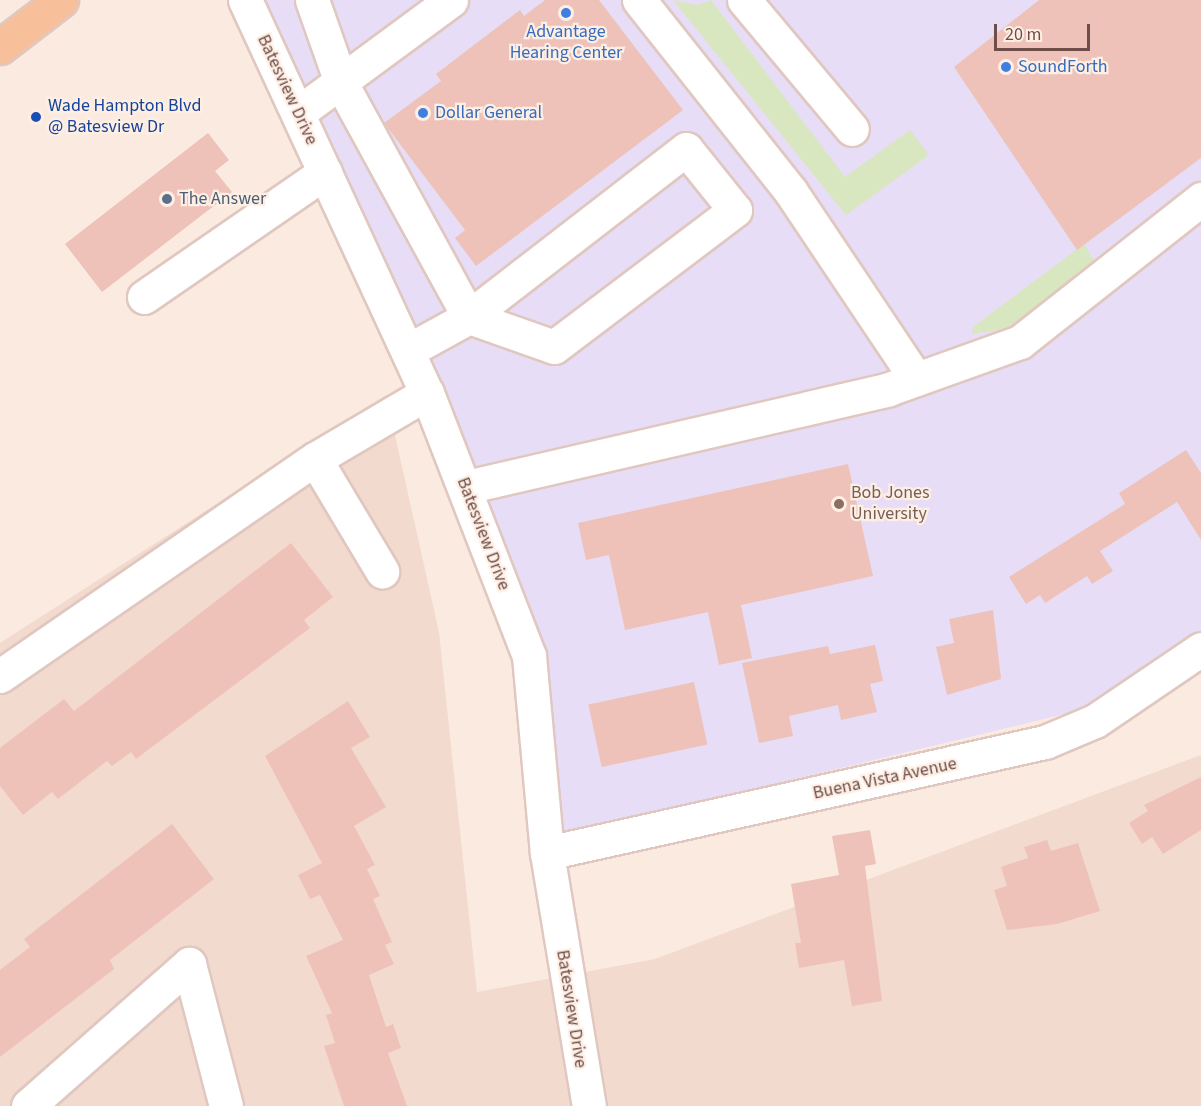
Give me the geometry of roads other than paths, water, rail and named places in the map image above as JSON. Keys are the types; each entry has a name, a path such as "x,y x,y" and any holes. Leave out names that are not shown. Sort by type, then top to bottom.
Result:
{"main road":[{"path":"3,40 61,0"}],"street":[{"name":"Batesview Drive","path":"245,0 428,393 529,656 547,853 589,1106"},
{"path":"312,0 342,85 469,317 554,347 735,210 686,149 469,317 409,350"},
{"path":"298,113 342,85 451,0"},
{"path":"639,0 791,192 916,380"},
{"path":"744,0 852,129"},
{"path":"144,297 325,172"},
{"path":"466,487 916,380 1020,342 1201,198"},
{"path":"0,676 315,459 428,393"},
{"path":"315,459 382,571"},
{"name":"Buena Vista Avenue","path":"547,853 1045,742 1095,721 1201,649"},
{"path":"28,1106 189,964 226,1106"}],"place":[{"name":"Advantage Hearing Center","path":"566,13"},
{"name":"SoundForth","path":"1006,67"},
{"name":"Dollar General","path":"423,113"},
{"name":"Wade Hampton Blvd @ Batesview Dr","path":"36,117"},
{"name":"The Answer","path":"167,199"},
{"name":"Bob Jones University","path":"839,504"}]}
